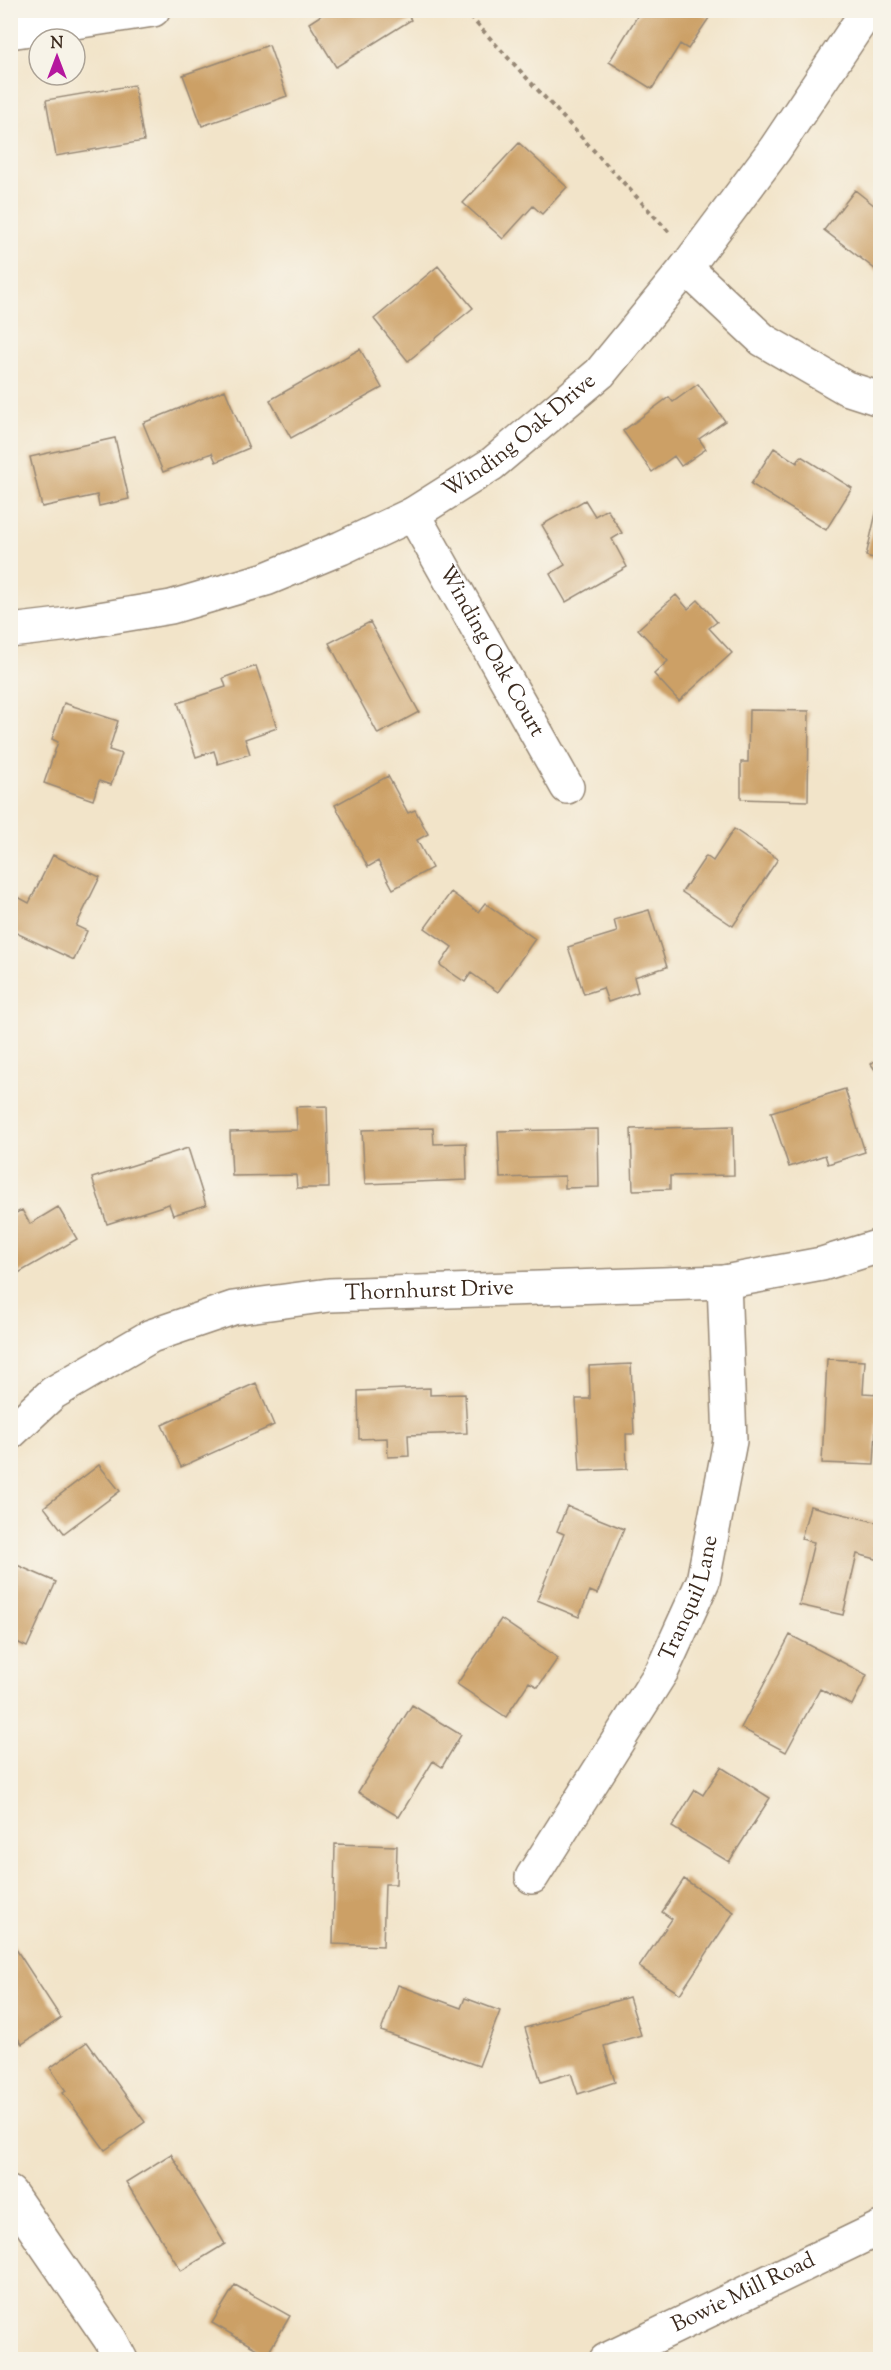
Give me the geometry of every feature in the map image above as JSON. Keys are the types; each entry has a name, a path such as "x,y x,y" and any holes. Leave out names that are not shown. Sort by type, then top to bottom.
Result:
{"street":[{"path":"10,32 153,10"},
{"name":"Winding Oak Drive","path":"10,631 171,607 266,579 341,548 413,514 492,464 600,373 690,263 775,149 868,10"},
{"path":"690,263 763,340 846,388 880,399"},
{"name":"Winding Oak Court","path":"413,514 567,787"},
{"name":"Thornhurst Drive","path":"10,1433 52,1393 151,1336 233,1308 328,1294 724,1282 822,1264 880,1246"},
{"name":"Tranquil Lane","path":"532,1877 662,1671 703,1581 730,1441 724,1282"},
{"path":"10,2193 110,2338 121,2360"},
{"name":"Bowie Mill Road","path":"606,2360 880,2228"}],"path":[{"path":"464,10 690,263"}],"building":[{"path":"329,10 405,10 411,20 336,67 309,23"},
{"path":"641,10 697,10 709,18 688,49 680,44 652,89 609,62"},
{"path":"269,45 287,96 202,126 183,75"},
{"path":"134,85 144,141 56,156 46,100"},
{"path":"519,143 567,187 542,214 533,206 503,239 463,203"},
{"path":"855,190 880,210 880,273 824,230"},
{"path":"438,266 473,308 408,361 374,319"},
{"path":"360,349 382,388 291,438 270,400"},
{"path":"698,384 725,421 699,439 706,449 681,466 674,456 652,472 623,431 669,397 673,402"},
{"path":"225,390 249,448 216,462 212,453 163,472 143,423"},
{"path":"115,438 129,499 99,506 97,495 42,507 30,457"},
{"path":"774,448 797,463 801,456 852,488 826,530 751,484"},
{"path":"880,496 880,560 866,556"},
{"path":"585,500 595,516 607,509 622,533 612,539 627,567 566,602 550,574 565,565 542,525"},
{"path":"676,595 688,609 698,600 717,622 709,628 732,653 679,701 654,674 668,661 638,629"},
{"path":"370,622 419,712 378,734 329,643"},
{"path":"256,666 277,728 245,739 250,754 218,764 214,751 196,757 178,703 226,687 223,678"},
{"path":"64,703 118,721 109,750 122,754 111,785 99,781 93,800 44,783 58,742 52,739"},
{"path":"749,710 809,711 808,801 741,799 741,762 748,762"},
{"path":"388,776 408,813 415,810 428,834 417,840 432,868 393,889 378,861 368,867 335,805"},
{"path":"734,829 778,859 733,926 682,892 706,856 713,861"},
{"path":"53,855 100,877 76,926 87,931 74,960 10,930 10,911 18,897 29,903"},
{"path":"451,892 478,912 485,903 535,939 498,992 471,973 465,982 440,965 452,947 425,928"},
{"path":"649,910 667,967 634,977 638,992 608,1002 603,988 584,994 568,947 617,932 614,920"},
{"path":"880,1056 880,1077 871,1064"},
{"path":"845,1089 865,1152 828,1164 825,1155 789,1167 771,1112"},
{"path":"327,1106 329,1188 297,1188 296,1175 232,1176 230,1132 297,1130 296,1107"},
{"path":"733,1126 734,1175 670,1176 670,1189 633,1190 631,1129"},
{"path":"433,1128 434,1144 466,1143 467,1180 365,1184 362,1130"},
{"path":"598,1129 599,1187 565,1188 565,1176 500,1178 498,1131"},
{"path":"188,1148 206,1205 173,1215 169,1204 107,1224 92,1178"},
{"path":"58,1207 77,1239 10,1278 10,1216 22,1210 30,1224"},
{"path":"827,1359 865,1361 863,1393 878,1394 874,1465 822,1463"},
{"path":"631,1364 634,1434 626,1434 627,1469 580,1471 576,1399 590,1399 589,1366"},
{"path":"256,1383 274,1425 181,1467 162,1425"},
{"path":"430,1388 430,1395 465,1394 467,1433 408,1435 409,1456 388,1457 387,1438 359,1439 358,1391"},
{"path":"99,1465 120,1491 64,1533 44,1507"},
{"path":"567,1506 624,1529 597,1594 590,1591 579,1617 537,1600 564,1534 557,1531"},
{"path":"810,1506 880,1523 880,1560 857,1554 843,1615 799,1605 814,1542 801,1539"},
{"path":"10,1562 56,1582 27,1647 17,1642 10,1657"},
{"path":"501,1619 558,1658 538,1687 529,1682 506,1717 457,1684"},
{"path":"790,1635 867,1675 852,1705 820,1689 786,1752 741,1728"},
{"path":"412,1705 461,1735 442,1767 433,1761 399,1817 358,1792"},
{"path":"721,1767 770,1798 729,1862 672,1827 695,1790 703,1795"},
{"path":"335,1844 397,1846 396,1884 385,1884 383,1946 333,1944"},
{"path":"684,1879 734,1912 680,1994 639,1967 672,1919 662,1912"},
{"path":"10,1940 61,2018 22,2044 10,2027"},
{"path":"398,1985 461,2008 465,1998 500,2011 479,2066 381,2031"},
{"path":"629,1997 641,2035 604,2046 615,2082 578,2094 571,2073 541,2082 525,2028"},
{"path":"87,2042 145,2122 105,2150 63,2093 66,2091 50,2068"},
{"path":"171,2154 225,2244 181,2271 126,2182"},
{"path":"235,2285 290,2316 267,2355 212,2323"}]}
